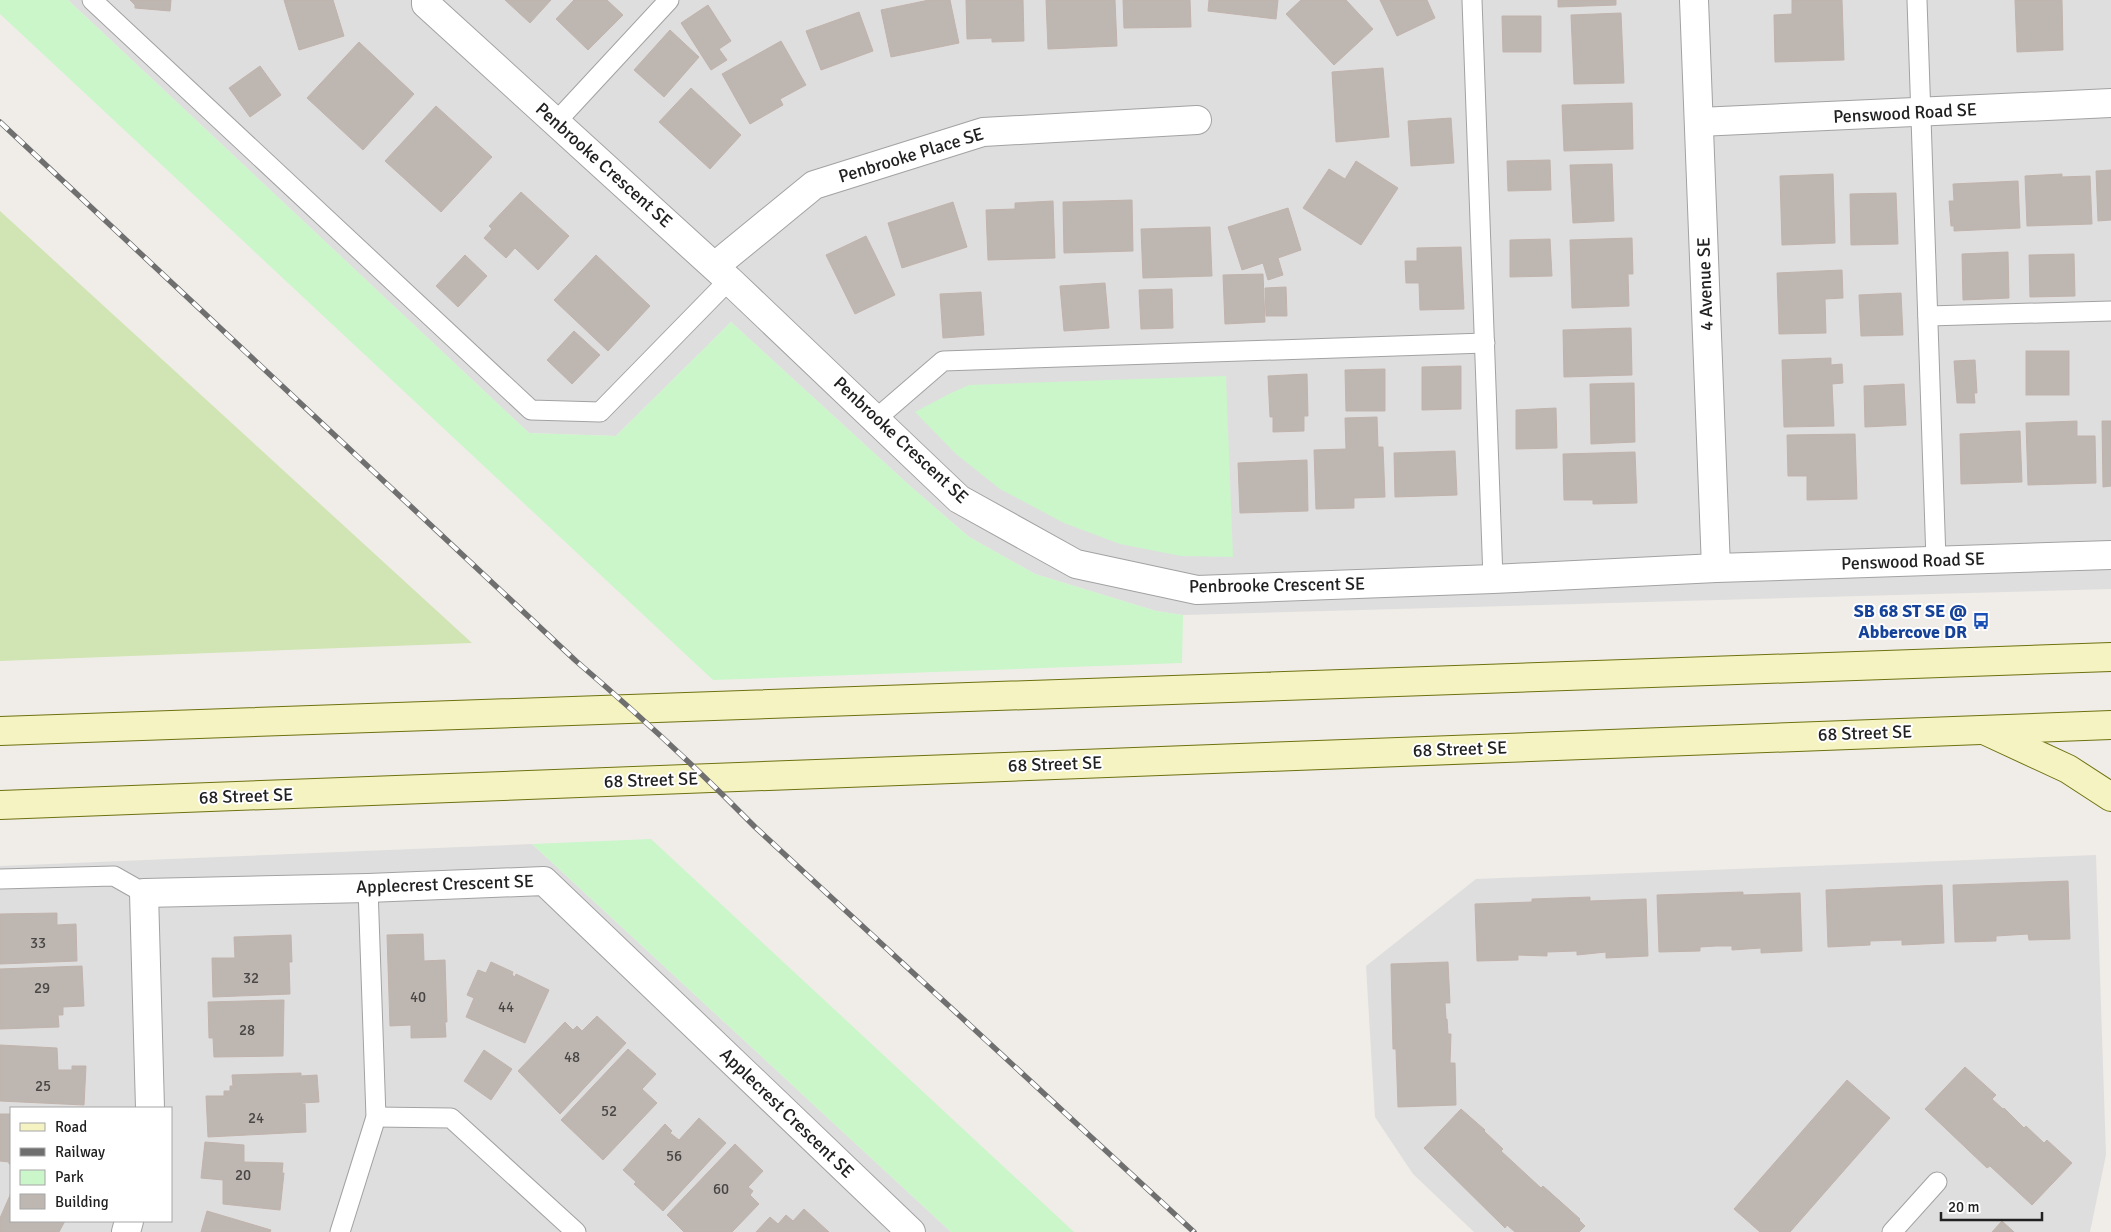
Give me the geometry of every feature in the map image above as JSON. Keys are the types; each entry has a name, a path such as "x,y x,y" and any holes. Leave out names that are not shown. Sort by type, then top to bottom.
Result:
{"main road":[{"path":"0,731 2111,657"},
{"name":"68 Street SE","path":"0,805 1980,728 2111,725"},
{"path":"1980,728 2068,769 2111,797"}],"street":[{"name":"Penbrooke Crescent SE","path":"426,0 426,4 722,273 877,418 959,499 1076,564 1197,590 1493,579 1716,568"},
{"name":"4 Avenue SE","path":"1694,0 1716,568"},
{"name":"Penswood Road SE","path":"1699,122 2111,103"},
{"name":"Penbrooke Place SE","path":"722,273 814,185 983,132 1197,120"},
{"name":"Penswood Road SE","path":"1716,568 2111,555"},
{"name":"Applecrest Crescent SE","path":"144,893 368,888 544,881 911,1232"},
{"path":"144,893 150,1107"}],"lane":[{"path":"92,0 531,410 600,412 722,273"},
{"path":"556,122 669,0"},
{"path":"1472,0 1493,579"},
{"path":"1917,0 1936,560"},
{"path":"1928,316 2111,311"},
{"path":"877,418 943,362 1484,343"},
{"path":"0,879 114,876 144,893"},
{"path":"340,1232 376,1117 368,888"},
{"path":"376,1117 451,1118 576,1232"},
{"path":"1892,1232 1937,1182"}],"shaded area":[{"path":"68,0 2111,0 2111,589 1183,615 1156,611 1035,574 969,537 909,485 731,322 616,436 529,433"},
{"path":"532,844 951,1232 0,1232 0,866"},
{"path":"2096,855 2106,1155 2090,1232 1474,1232 1413,1174 1375,1117 1366,966 1476,879"}],"green space":[{"path":"0,0 68,0 529,433 616,436 731,322 909,485 969,537 1035,574 1156,611 1183,615 1182,663 713,680 0,14"},
{"path":"0,211 472,643 0,661"},
{"path":"1226,376 1233,557 1181,556 1120,544 1064,523 1000,489 956,454 915,412 969,385"},
{"path":"651,839 1074,1232 951,1232 532,844"}],"building":[{"path":"130,0 171,0 170,11 135,8 135,5"},
{"path":"284,0 333,0 344,36 299,50"},
{"path":"505,0 551,0 530,23"},
{"path":"574,0 607,0 623,15 588,50 556,19"},
{"path":"929,0 950,0 959,43 891,57 881,10"},
{"path":"966,0 1023,0 1024,41 992,42 992,38 967,39"},
{"path":"1046,0 1115,0 1117,46 1048,49"},
{"path":"1123,0 1190,0 1191,27 1124,28"},
{"path":"1209,0 1278,0 1276,19 1208,11"},
{"path":"1301,0 1346,0 1373,29 1334,65 1286,14"},
{"path":"1380,0 1427,0 1435,18 1397,36"},
{"path":"1558,0 1616,0 1616,5 1558,7"},
{"path":"1792,0 1842,0 1844,60 1775,62 1774,15 1792,14"},
{"path":"2015,0 2062,0 2063,50 2017,52"},
{"path":"708,5 731,41 719,49 727,60 711,70 681,23"},
{"path":"859,12 873,51 821,70 806,31"},
{"path":"1621,13 1624,83 1574,84 1571,15"},
{"path":"1502,16 1541,16 1541,52 1503,52"},
{"path":"670,30 699,57 664,97 634,70"},
{"path":"781,41 806,85 780,99 783,105 750,124 722,74"},
{"path":"359,42 414,94 363,150 307,98"},
{"path":"260,66 281,95 250,117 229,88"},
{"path":"1383,68 1389,137 1336,142 1332,72"},
{"path":"691,88 741,135 710,169 659,122"},
{"path":"1632,103 1633,149 1564,151 1562,105"},
{"path":"436,106 492,157 441,212 385,161"},
{"path":"1451,118 1454,163 1411,166 1408,121"},
{"path":"1550,160 1551,190 1508,191 1507,161"},
{"path":"1356,161 1398,188 1361,245 1303,208 1329,169 1345,179"},
{"path":"1612,164 1614,221 1573,223 1570,165"},
{"path":"2111,170 2111,220 2098,221 2096,171"},
{"path":"1833,174 1835,243 1782,245 1780,176"},
{"path":"2062,174 2062,177 2090,176 2092,224 2027,226 2025,176"},
{"path":"2018,181 2020,228 1954,231 1954,226 1951,226 1949,201 1954,201 1953,184"},
{"path":"521,192 569,236 538,270 515,248 506,258 484,238 492,229 489,226"},
{"path":"1896,193 1898,244 1851,245 1850,194"},
{"path":"1132,200 1133,251 1064,253 1063,202"},
{"path":"1053,201 1055,258 988,260 986,210 1015,209 1015,203"},
{"path":"953,202 967,247 902,268 888,223"},
{"path":"1288,208 1301,250 1278,258 1283,275 1268,280 1263,263 1242,270 1228,227"},
{"path":"1210,227 1212,276 1143,278 1141,229"},
{"path":"866,236 895,295 855,314 826,255"},
{"path":"1632,238 1633,274 1628,274 1629,306 1572,308 1570,240"},
{"path":"1550,239 1552,276 1510,277 1510,240"},
{"path":"1461,247 1464,309 1420,310 1419,283 1406,283 1405,261 1417,261 1417,248"},
{"path":"2008,252 2009,298 1963,300 1962,254"},
{"path":"2074,254 2075,296 2030,297 2029,255"},
{"path":"465,255 487,276 458,307 436,286"},
{"path":"596,255 650,306 608,351 554,300"},
{"path":"1842,270 1843,298 1825,299 1826,333 1779,334 1777,273"},
{"path":"1263,274 1265,322 1225,324 1223,275"},
{"path":"1105,283 1109,328 1064,331 1060,286"},
{"path":"1286,287 1287,316 1266,316 1265,288"},
{"path":"1172,289 1173,328 1141,329 1139,290"},
{"path":"981,292 984,335 943,338 940,294"},
{"path":"1901,293 1903,335 1861,336 1859,295"},
{"path":"1631,328 1632,375 1564,377 1563,330"},
{"path":"574,331 600,355 572,384 547,360"},
{"path":"2026,351 2069,351 2069,395 2026,395"},
{"path":"1831,358 1831,365 1842,364 1843,383 1832,384 1834,426 1784,427 1782,360"},
{"path":"1975,360 1977,393 1974,393 1975,403 1957,403 1954,361"},
{"path":"1461,366 1461,409 1422,410 1422,367"},
{"path":"1385,369 1385,411 1346,411 1345,370"},
{"path":"1307,374 1308,416 1304,416 1304,431 1273,432 1273,417 1270,417 1268,376"},
{"path":"1634,383 1635,442 1591,444 1590,384"},
{"path":"1904,384 1906,425 1865,427 1864,386"},
{"path":"1556,408 1557,448 1516,449 1516,410"},
{"path":"1377,417 1378,447 1383,447 1385,497 1354,498 1354,508 1316,509 1314,450 1346,449 1345,418"},
{"path":"2077,421 2077,436 2095,436 2096,483 2028,485 2026,423"},
{"path":"2102,421 2111,421 2111,486 2103,487"},
{"path":"2020,431 2022,482 1961,484 1960,434"},
{"path":"1855,434 1857,499 1807,500 1807,476 1788,476 1787,435"},
{"path":"1455,451 1457,495 1395,497 1394,453"},
{"path":"1635,452 1637,503 1593,504 1593,500 1564,500 1563,454"},
{"path":"1307,460 1308,511 1240,513 1238,463"},
{"path":"2068,881 2070,939 2029,940 2028,934 1996,936 1996,941 1955,942 1953,885"},
{"path":"1942,885 1944,943 1902,945 1902,940 1870,941 1870,945 1828,947 1826,890"},
{"path":"1743,892 1743,895 1800,893 1802,951 1761,953 1761,948 1732,950 1732,946 1716,946 1700,947 1700,951 1659,952 1657,895"},
{"path":"1590,897 1590,901 1646,899 1648,956 1606,958 1606,952 1577,955 1577,951 1547,952 1547,956 1518,955 1518,960 1477,961 1475,904 1532,902 1532,899"},
{"path":"57,913 57,925 76,924 77,961 0,964 0,914"},
{"path":"423,934 424,961 445,960 446,1037 411,1038 411,1025 390,1026 387,935"},
{"path":"291,935 292,962 289,962 290,994 213,997 212,958 235,958 234,937"},
{"path":"491,962 513,972 512,975 515,977 516,974 549,990 525,1043 466,1017 474,998 467,995 478,970 486,973"},
{"path":"1448,962 1450,1003 1445,1003 1448,1034 1451,1034 1450,1063 1455,1063 1456,1105 1398,1107 1396,1049 1393,1049 1391,964"},
{"path":"82,966 84,1006 63,1007 63,1015 58,1015 59,1027 0,1029 0,969"},
{"path":"284,1000 283,1056 214,1057 213,1038 209,1038 208,1002"},
{"path":"597,1016 626,1043 560,1114 518,1071 565,1022 573,1030 577,1026 582,1031"},
{"path":"0,1045 57,1048 58,1070 72,1070 72,1066 86,1066 84,1105 0,1101"},
{"path":"628,1049 656,1074 642,1089 657,1103 603,1160 561,1120"},
{"path":"484,1050 512,1069 491,1100 464,1081"},
{"path":"1965,1067 1996,1095 1992,1099 2024,1128 2026,1126 2044,1143 2047,1140 2072,1163 2032,1205 1990,1166 1987,1168 1925,1109"},
{"path":"301,1073 301,1076 317,1075 319,1102 302,1103 305,1104 306,1132 208,1137 206,1096 224,1096 224,1091 230,1091 230,1086 233,1086 232,1075"},
{"path":"1847,1080 1890,1118 1790,1232 1760,1232 1734,1209"},
{"path":"1461,1109 1485,1130 1503,1149 1501,1151 1541,1188 1543,1186 1580,1219 1585,1226 1579,1232 1515,1232 1507,1225 1505,1228 1424,1148"},
{"path":"0,1114 10,1114 10,1164 9,1162 0,1161"},
{"path":"699,1118 726,1143 663,1211 634,1184 636,1182 623,1170 665,1124 672,1131 670,1133 679,1140"},
{"path":"205,1142 244,1145 244,1162 283,1163 282,1173 284,1173 280,1210 223,1204 223,1180 201,1178"},
{"path":"735,1144 763,1171 748,1187 753,1191 750,1195 759,1204 732,1232 684,1232 667,1215"},
{"path":"10,1195 10,1222 64,1222 59,1232 0,1232 0,1218"},
{"path":"804,1209 829,1232 756,1232 770,1217 778,1224 786,1215 793,1221"},
{"path":"207,1211 271,1230 270,1232 201,1232"},
{"path":"2002,1221 2014,1232 1992,1232"}],"railway":[{"path":"0,122 576,661 667,742 755,827 1194,1232"}],"place":[{"name":"SB 68 ST SE @ Abbercove DR","path":"1981,621"}]}
